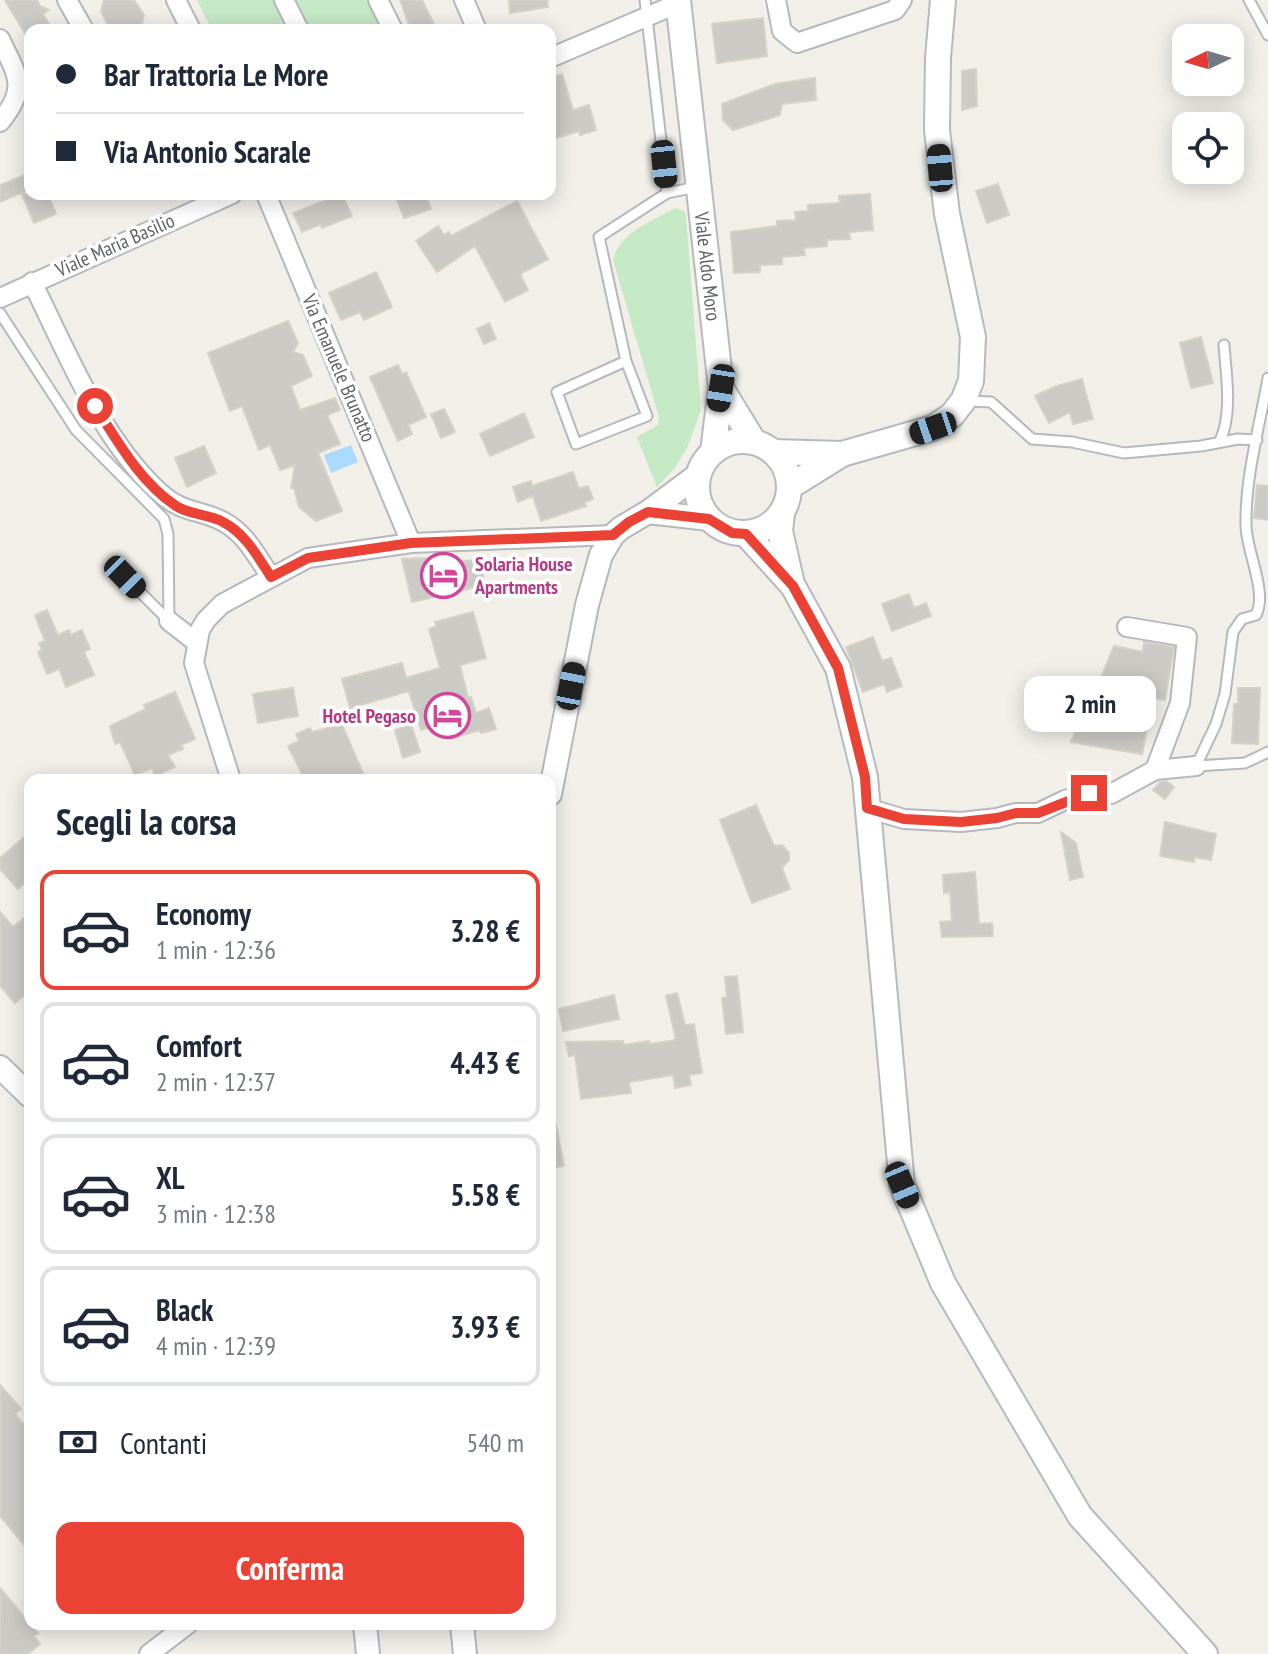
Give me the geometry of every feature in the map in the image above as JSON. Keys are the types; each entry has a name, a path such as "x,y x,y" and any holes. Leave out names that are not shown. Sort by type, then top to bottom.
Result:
{"main road":[{"path":"789,487 842,454 933,428 952,415 963,401 971,381 973,337 947,214 937,130 943,0"},
{"name":"Viale Aldo Moro","path":"678,2 721,388 713,452"},
{"name":"Viale Aldo Moro","path":"721,388 763,447"},
{"path":"782,513 760,531 746,534 732,533 709,519 700,505 697,490 704,462 725,445 740,441 763,447 842,454"},
{"path":"763,447 782,462 789,487 780,531 793,586"},
{"path":"746,534 793,586 838,668 865,777 902,1185 943,1283 1080,1516 1205,1654"}],"street":[{"path":"67,0 81,24"},
{"path":"176,0 188,24"},
{"path":"284,0 296,24"},
{"path":"378,0 390,24"},
{"path":"464,0 474,24"},
{"path":"776,0 782,31 797,43 895,10 902,0"},
{"path":"556,55 646,8 678,2"},
{"path":"0,39 19,79 16,99 0,122"},
{"name":"Viale Maria Basilio","path":"0,298 218,200"},
{"name":"Via Emanuele Brunatto","path":"268,200 411,543"},
{"path":"32,282 85,389 124,454 157,490 178,507 222,521 244,537 271,577"},
{"path":"554,774 593,578 601,555 613,535 699,474"},
{"path":"648,512 709,519"},
{"path":"229,774 194,663 200,630 213,611 308,558 411,543 613,535"},
{"path":"169,621 196,642"},
{"path":"1127,627 1187,637 1180,703 1155,770"},
{"path":"867,808 904,819 961,822 1016,813 1038,813 1089,793 1111,794 1155,770 1196,766"},
{"path":"0,1067 24,1090"},
{"path":"149,1654 180,1630"},
{"path":"366,1630 368,1654"},
{"path":"463,1630 465,1654"}],"lane":[{"path":"1249,0 1268,35"},
{"path":"646,8 667,193"},
{"path":"626,361 557,392 576,444 647,416 626,361 599,237 667,193 699,187"},
{"path":"0,313 76,430 164,519 168,534 169,621"},
{"path":"1220,441 1224,432 1228,390 1224,345"},
{"path":"1268,378 1246,525 1261,606 1256,615 1242,619 1233,632 1225,694 1216,724 1196,766 1245,763 1268,752"},
{"path":"963,401 991,402 1032,439 1072,442 1124,453 1201,446 1220,441 1257,440"},
{"path":"125,577 169,621"}],"green space":[{"path":"197,0 273,0 285,24 209,24"},
{"path":"294,0 366,0 378,24 306,24"},
{"path":"675,208 684,211 686,216 701,410 687,448 674,469 657,487 637,437 658,425 659,417 613,260 629,235"}],"water":[{"path":"351,445 358,462 331,473 324,455"}],"building":[{"path":"5,0 37,0 40,6 49,10 43,14 49,24 24,24 24,32"},
{"path":"104,0 134,0 144,15 143,24 107,24 101,11"},
{"path":"400,0 422,0 434,24 409,24"},
{"path":"509,0 547,0 548,7 510,13"},
{"path":"763,18 767,56 717,63 712,24"},
{"path":"976,69 977,106 962,110 962,71"},
{"path":"562,74 573,110 589,105 596,130 580,135 579,131 556,138 556,76"},
{"path":"815,78 816,100 782,104 780,115 733,130 723,120 722,104 775,84"},
{"path":"24,175 24,192 0,202 0,185"},
{"path":"998,184 1009,215 987,223 976,191"},
{"path":"870,194 873,230 849,232 850,239 827,240 827,246 804,248 805,255 782,257 782,264 760,265 760,272 734,273 731,232 777,226 777,221 796,220 795,212 808,211 808,205 840,203 839,196"},
{"path":"24,200 50,200 56,214 34,223"},
{"path":"327,200 345,200 352,216 302,232 293,213"},
{"path":"397,200 428,200 431,209 404,218"},
{"path":"517,201 548,259 520,274 528,290 505,302 475,246 437,272 416,241 438,226 444,235 449,232 451,236"},
{"path":"376,272 392,307 364,320 360,312 341,320 329,293"},
{"path":"288,321 298,343 293,352 303,355 312,376 291,386 300,410 335,398 340,410 327,415 340,444 318,453 342,511 316,521 299,507 294,488 291,488 295,465 280,470 270,445 259,450 242,406 230,411 208,353"},
{"path":"489,323 496,339 484,344 477,329"},
{"path":"1201,337 1213,383 1191,388 1180,343"},
{"path":"398,365 402,374 406,372 426,417 408,425 412,434 398,441 370,377"},
{"path":"1082,379 1093,419 1073,424 1070,412 1049,423 1035,396"},
{"path":"444,409 455,432 441,438 431,414"},
{"path":"524,413 534,437 490,456 480,434"},
{"path":"204,446 216,473 187,487 175,458"},
{"path":"573,472 579,489 588,486 593,499 585,502 586,506 541,521 533,496 518,502 513,487 531,481 532,486"},
{"path":"1257,485 1268,486 1268,520 1254,518"},
{"name":"Solaria House Apartments","path":"427,558 427,563 480,560 485,585 412,602 402,559"},
{"path":"909,594 914,608 926,603 931,616 892,631 882,604"},
{"path":"47,610 58,635 69,630 71,635 82,630 90,649 84,652 94,675 66,687 59,669 47,674 38,652 42,650 39,643 45,641 35,615"},
{"path":"473,612 486,658 460,665 468,698 471,697 476,713 489,708 496,729 481,733 479,730 451,739 445,722 421,730 409,691 350,708 342,679 402,663 406,678 440,668 429,629 437,626 435,622"},
{"path":"873,637 882,661 891,658 902,686 887,692 884,684 863,692 846,647"},
{"path":"1144,642 1174,647 1165,700 1153,698 1142,754 1071,742 1078,725 1082,727 1085,711 1099,714 1105,686 1098,685 1114,646 1143,652"},
{"path":"293,688 298,716 258,723 253,694"},
{"path":"1238,688 1260,688 1258,744 1232,743"},
{"path":"175,692 195,739 181,745 183,749 168,755 175,767 159,774 154,774 152,768 135,774 120,742 115,744 110,726 146,709 144,705"},
{"path":"411,724 420,752 403,758 395,730"},
{"path":"342,725 363,774 302,774 288,746 299,741 296,734 310,728 312,732"},
{"path":"1166,781 1174,787 1165,799 1153,790 1160,782"},
{"path":"756,805 774,846 782,845 789,853 789,860 782,868 790,889 752,903 720,820"},
{"path":"1165,822 1216,834 1211,860 1195,857 1194,862 1160,856"},
{"path":"1061,832 1076,843 1083,877 1070,880"},
{"path":"24,837 24,884 18,889 0,869 0,858"},
{"path":"975,872 979,924 992,923 993,936 942,937 940,922 952,921 950,892 944,893 943,875"},
{"path":"0,912 13,927 24,918 24,995 15,1003 0,986"},
{"path":"737,976 743,1032 726,1034 722,998 727,997 725,977"},
{"path":"677,993 685,1025 694,1024 702,1073 689,1075 691,1085 675,1088 673,1075 629,1082 631,1093 581,1099 575,1055 569,1056 566,1042 623,1041 624,1045 676,1040 666,996"},
{"path":"614,995 619,1019 563,1031 559,1009"},
{"path":"556,1125 564,1166 556,1167"},
{"path":"0,1385 21,1409 15,1414 24,1425 24,1545 0,1516"},
{"path":"0,1588 24,1616 24,1630 35,1630 38,1633 34,1636 40,1644 28,1654 0,1654"}],"place":[{"name":"Solaria House Apartments","path":"444,575"},
{"name":"Hotel Pegaso","path":"447,716"}],"route":[{"path":"95,406 124,454 157,490 178,507 222,521 244,537 271,577 308,558 411,543 613,535 648,512 709,519 732,533 746,534 793,586 838,668 865,777 867,808 904,819 961,822 1016,813 1038,813 1089,793"}]}
